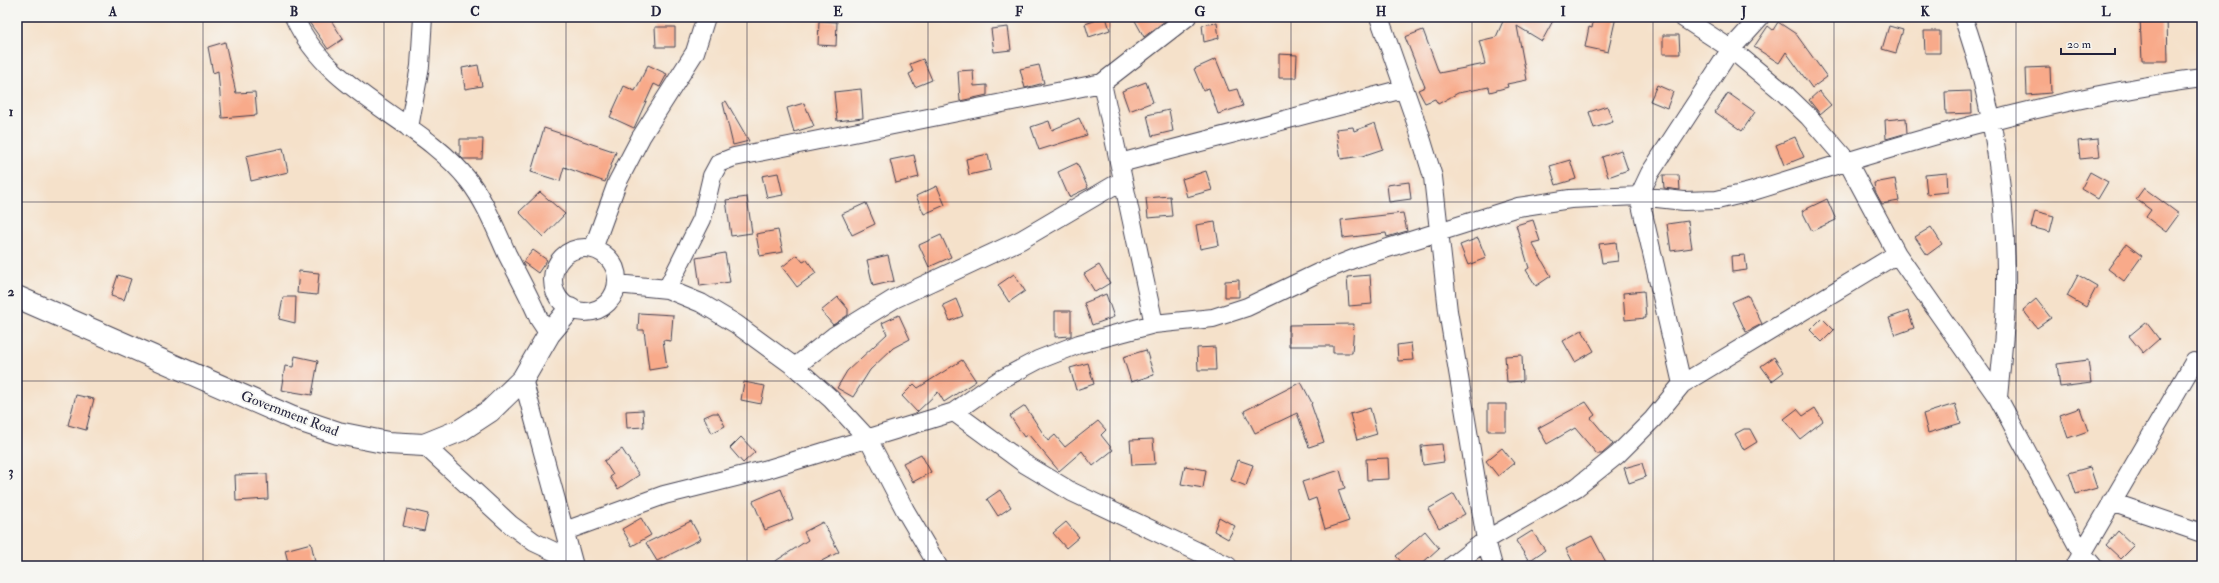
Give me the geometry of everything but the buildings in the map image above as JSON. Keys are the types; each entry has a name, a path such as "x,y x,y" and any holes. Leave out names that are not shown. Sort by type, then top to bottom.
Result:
{"street":[{"path":"294,17 302,35 343,80 378,108 409,128 442,154 469,181 486,208 539,320 549,334"},
{"path":"409,128 420,66 423,17"},
{"path":"593,249 618,183 641,137 695,52 706,17"},
{"path":"667,289 702,219 712,176 719,163 734,157 1102,83 1187,17"},
{"path":"1379,17 1403,89 1418,128 1433,177 1456,367 1486,540 1493,566"},
{"path":"1682,17 1731,49 1809,117 1847,161 1897,254 1998,398 2078,559 2093,566"},
{"path":"1682,384 1639,196 1650,173 1731,49 1760,17"},
{"path":"1964,17 1972,42 1990,120 2004,215 2006,285 1998,398"},
{"path":"565,531 664,495 768,469 954,412 1000,380 1038,360 1079,344 1154,324 1213,318 1247,307 1318,273 1353,259 1518,207 1570,199 1639,196 1684,201 1717,200 1750,192 1847,161 1990,120 2068,103 2202,78"},
{"path":"1102,83 1154,324"},
{"path":"795,367 834,336 894,298 1021,240 1121,172 1403,89"},
{"path":"582,248 593,249 604,254 612,262 616,273 617,284 612,298 600,309 585,313 570,309 561,302 555,292 553,280 555,269 561,258 570,251 582,248"},
{"path":"1452,566 1486,540 1577,487 1617,455 1653,419 1682,384 1897,254"},
{"path":"617,284 667,289 701,303 736,324 795,367 831,399 868,439 905,510 938,566"},
{"name":"Government Road","path":"17,297 293,418 338,433 388,443 424,446 461,430 490,411 523,379 549,334 570,309"},
{"path":"2078,559 2194,362"},
{"path":"523,379 573,563"},
{"path":"954,412 1025,464 1072,492 1228,566"},
{"path":"424,446 511,525 534,542 573,563"},
{"path":"2111,502 2202,533"}]}
